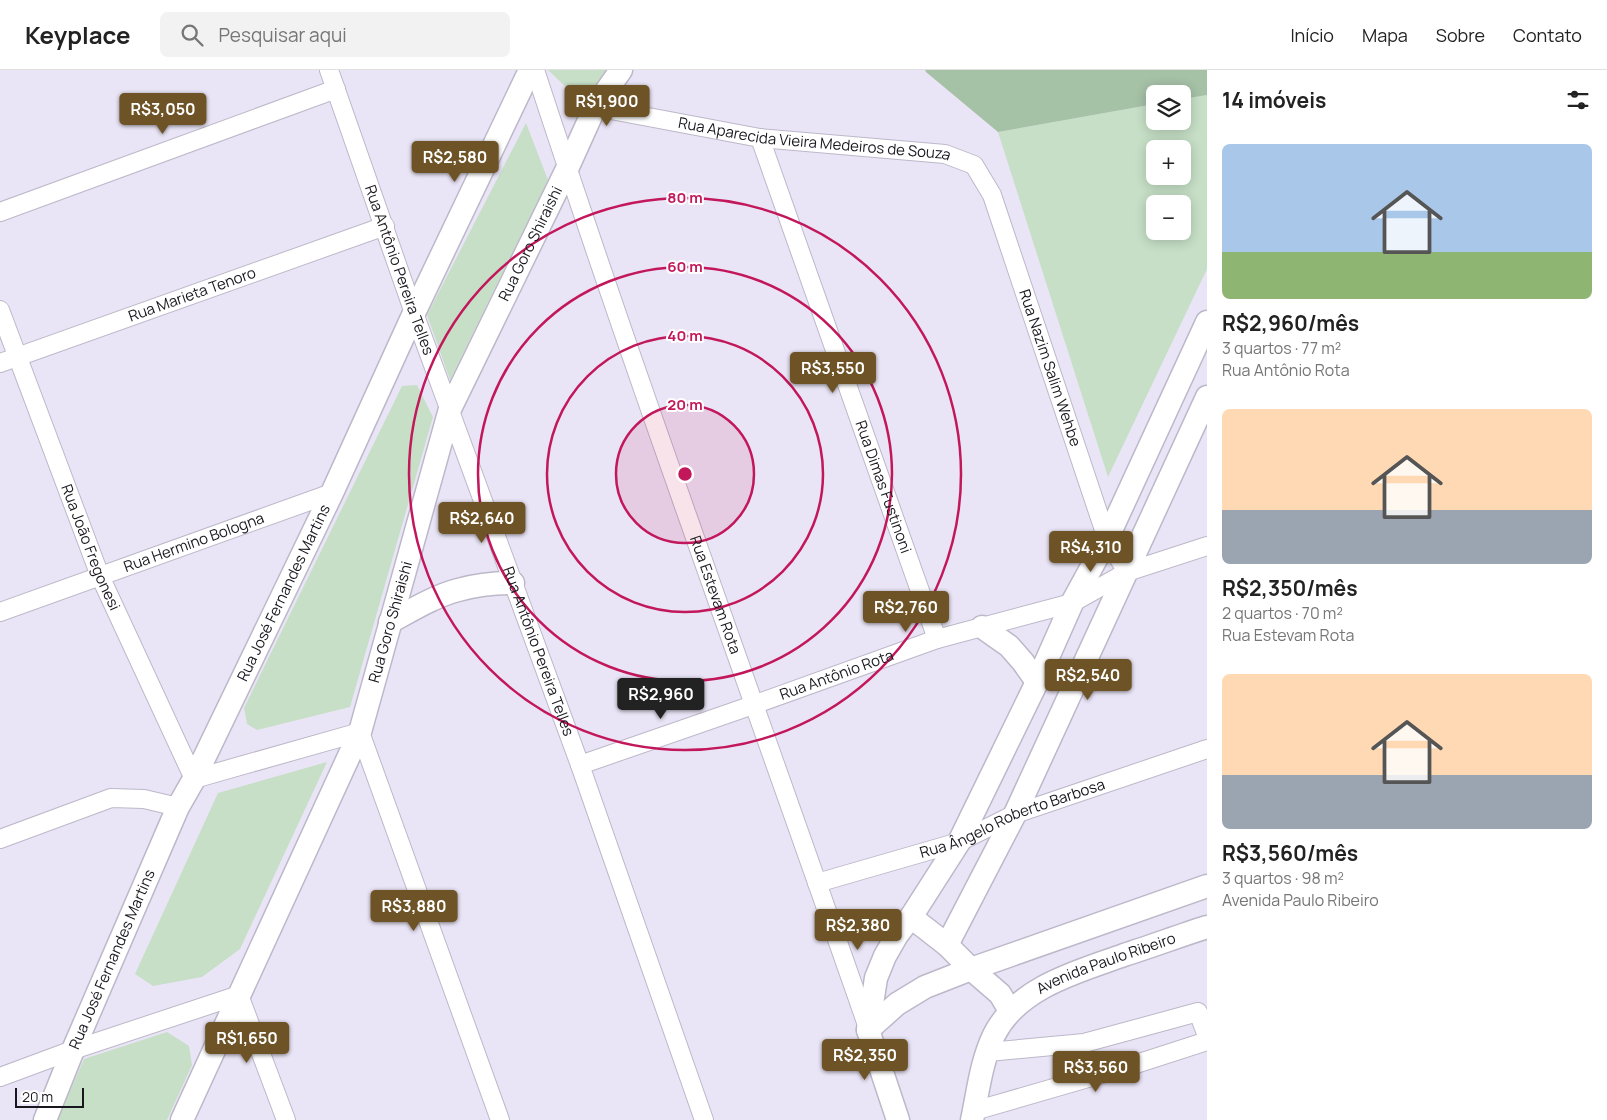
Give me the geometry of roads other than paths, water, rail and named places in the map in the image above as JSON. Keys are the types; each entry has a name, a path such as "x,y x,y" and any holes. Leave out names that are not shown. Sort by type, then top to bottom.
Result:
{"street":[{"name":"Rua Antônio Pereira Telles","path":"329,70 414,313 580,765 704,1120"},
{"name":"Rua José Fernandes Martins","path":"45,1120 73,1050 178,807 194,779 332,493 414,313 530,70"},
{"name":"Rua Estevam Rota","path":"535,70 567,169 753,705 817,882 898,1120"},
{"name":"Rua Goro Shiraishi","path":"182,1120 360,732 450,409 567,169 595,107 621,70"},
{"path":"0,212 336,89"},
{"name":"Rua Aparecida Vieira Medeiros de Souza","path":"595,107 760,138 945,154 974,165"},
{"name":"Rua Dimas Fustinoni","path":"760,138 937,639"},
{"name":"Rua Nazim Salim Wehbe","path":"974,165 992,195 1107,539 1127,572"},
{"name":"Rua Marieta Tenoro","path":"0,363 385,226"},
{"name":"Rua João Fregonesi","path":"0,310 100,576 194,779"},
{"path":"868,1030 876,978 885,956 897,935 912,917 958,842 1037,682 1072,603 1107,539 1201,345 1207,322"},
{"path":"947,945 1014,814 1207,396"},
{"name":"Rua Hermino Bologna","path":"0,612 332,493"},
{"name":"Rua Antônio Rota","path":"580,765 937,639 1072,603 1127,572 1207,546"},
{"path":"390,622 428,602 458,590 492,584 513,583"},
{"path":"982,627 1008,646 1023,662 1037,682"},
{"path":"194,779 360,732 500,1120"},
{"name":"Rua Ângelo Roberto Barbosa","path":"817,882 958,842 1014,814 1207,749"},
{"path":"0,839 110,798 144,799 178,807"},
{"path":"868,1030 897,1004 925,987 1207,886"},
{"path":"912,917 947,945 1000,994 1010,1011"},
{"name":"Avenida Paulo Ribeiro","path":"969,1117 994,1035 1010,1011 1038,990 1070,974 1207,927"},
{"path":"0,1077 73,1050 239,996 286,1120"},
{"path":"988,1052 1084,1043 1198,1012 1207,1036"},
{"path":"969,1117 1207,1041"}]}
